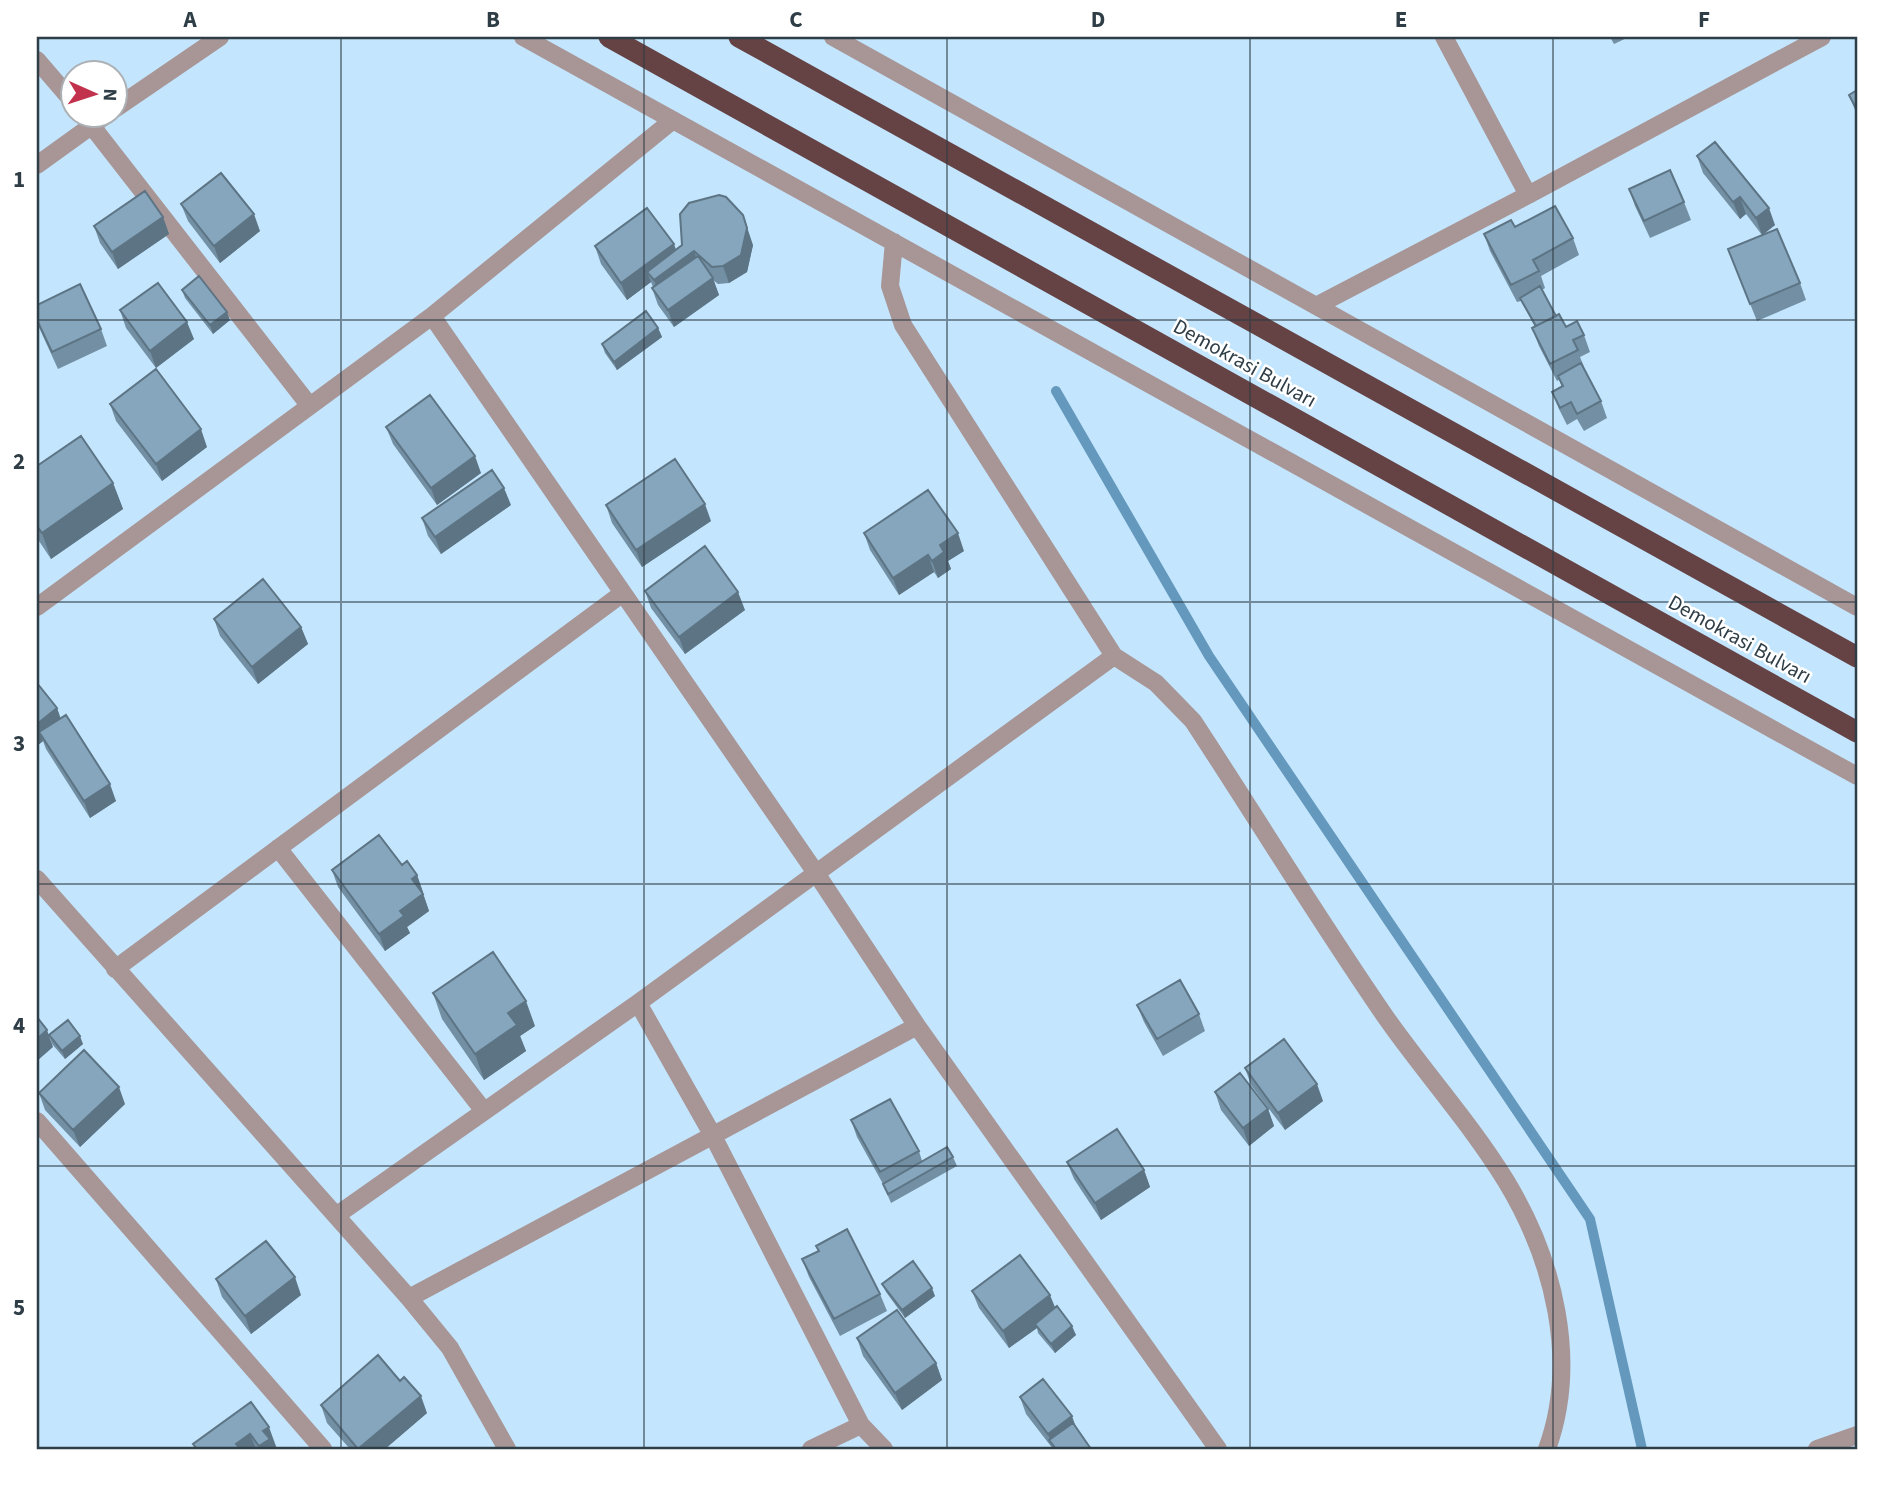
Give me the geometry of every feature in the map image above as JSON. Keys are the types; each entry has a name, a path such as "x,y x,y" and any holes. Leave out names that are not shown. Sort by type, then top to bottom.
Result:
{"highway":[{"name":"Demokrasi Bulvarı","path":"609,37 1857,732"},
{"name":"Demokrasi Bulvarı","path":"739,37 1857,657"}],"street":[{"path":"130,98 220,37"},
{"path":"523,37 1857,776"},
{"path":"832,37 1857,607"},
{"path":"1444,37 1528,195"},
{"path":"1316,306 1818,38"},
{"path":"37,60 60,87"},
{"path":"40,597 432,316 673,120"},
{"path":"37,165 80,130"},
{"path":"101,130 309,405"},
{"path":"894,242 890,286 903,325 1114,656 1156,683 1193,722 1387,1018 1505,1181 1528,1222 1547,1272 1558,1321 1563,1381 1558,1419 1547,1449"},
{"path":"432,316 816,873 917,1026 1218,1449"},
{"path":"115,969 623,593"},
{"path":"337,1215 638,1003 1114,656"},
{"path":"278,848 484,1111"},
{"path":"37,879 409,1298 450,1348 480,1395 507,1449"},
{"path":"638,1003 712,1134 861,1425 884,1449"},
{"path":"409,1298 917,1026"},
{"path":"37,1121 323,1449"},
{"path":"811,1449 861,1425"},
{"path":"1817,1449 1857,1436"}],"building":[{"path":"1857,90 1857,110 1849,95"},
{"path":"1715,142 1769,208 1756,218 1740,197 1733,202 1697,156"},
{"path":"1670,170 1684,202 1644,221 1629,189"},
{"path":"221,173 254,214 214,246 181,204"},
{"path":"145,191 163,217 112,252 94,226"},
{"path":"719,195 726,197 743,215 747,228 741,255 723,266 712,267 694,251 654,280 647,272 682,245 680,214 689,203"},
{"path":"1555,206 1573,238 1533,260 1539,271 1511,285 1484,234 1511,220 1515,227"},
{"path":"647,208 674,244 621,283 595,246"},
{"path":"1777,229 1800,283 1750,304 1728,249"},
{"path":"698,256 713,278 668,310 652,288"},
{"path":"199,276 227,312 210,325 182,290"},
{"path":"158,283 187,322 150,351 120,310"},
{"path":"80,284 101,329 52,352 37,320 37,305"},
{"path":"1540,286 1556,316 1536,326 1520,298"},
{"path":"646,311 658,328 614,362 602,344"},
{"path":"1559,314 1566,327 1577,321 1584,335 1573,340 1578,350 1550,364 1532,328"},
{"path":"1581,363 1601,401 1577,414 1571,402 1560,408 1552,392 1563,386 1558,376"},
{"path":"156,369 201,429 156,464 110,404"},
{"path":"430,395 475,456 431,488 386,427"},
{"path":"81,436 113,483 42,533 37,526 37,466"},
{"path":"675,459 705,504 636,550 606,505"},
{"path":"492,470 504,488 435,537 422,518"},
{"path":"928,490 958,533 940,545 944,552 932,561 928,555 893,578 864,533"},
{"path":"705,546 738,592 679,637 645,591"},
{"path":"263,579 301,627 252,667 214,619"},
{"path":"37,683 57,708 37,724"},
{"path":"66,715 110,784 84,801 39,732"},
{"path":"379,835 402,865 407,861 417,875 412,879 423,894 400,911 404,916 379,934 332,870"},
{"path":"493,952 526,1001 508,1013 517,1025 475,1054 433,993"},
{"path":"1180,980 1199,1014 1157,1039 1137,1005"},
{"path":"37,1017 47,1030 37,1039"},
{"path":"68,1020 80,1036 62,1051 49,1035"},
{"path":"1284,1039 1317,1084 1278,1113 1245,1068"},
{"path":"84,1050 119,1087 73,1130 39,1093"},
{"path":"1240,1073 1268,1109 1243,1128 1215,1092"},
{"path":"890,1099 919,1151 880,1172 851,1120"},
{"path":"1117,1129 1144,1170 1095,1203 1067,1162"},
{"path":"947,1147 953,1157 888,1194 883,1184"},
{"path":"847,1229 880,1294 834,1319 802,1259 819,1251 816,1246"},
{"path":"266,1241 295,1277 245,1316 216,1279"},
{"path":"1020,1255 1050,1295 1003,1331 972,1291"},
{"path":"913,1261 932,1288 902,1310 882,1284"},
{"path":"1057,1306 1072,1326 1051,1344 1035,1324"},
{"path":"897,1310 936,1363 895,1393 857,1338"},
{"path":"378,1355 400,1381 404,1377 421,1396 358,1449 321,1405"},
{"path":"1043,1379 1072,1416 1048,1434 1020,1397"},
{"path":"251,1402 269,1427 263,1431 270,1439 259,1446 250,1434 236,1444 240,1449 197,1449 193,1444"},
{"path":"1073,1423 1091,1449 1056,1449 1049,1440"}],"waterway":[{"path":"1056,391 1209,656 1590,1219 1642,1449"}]}
